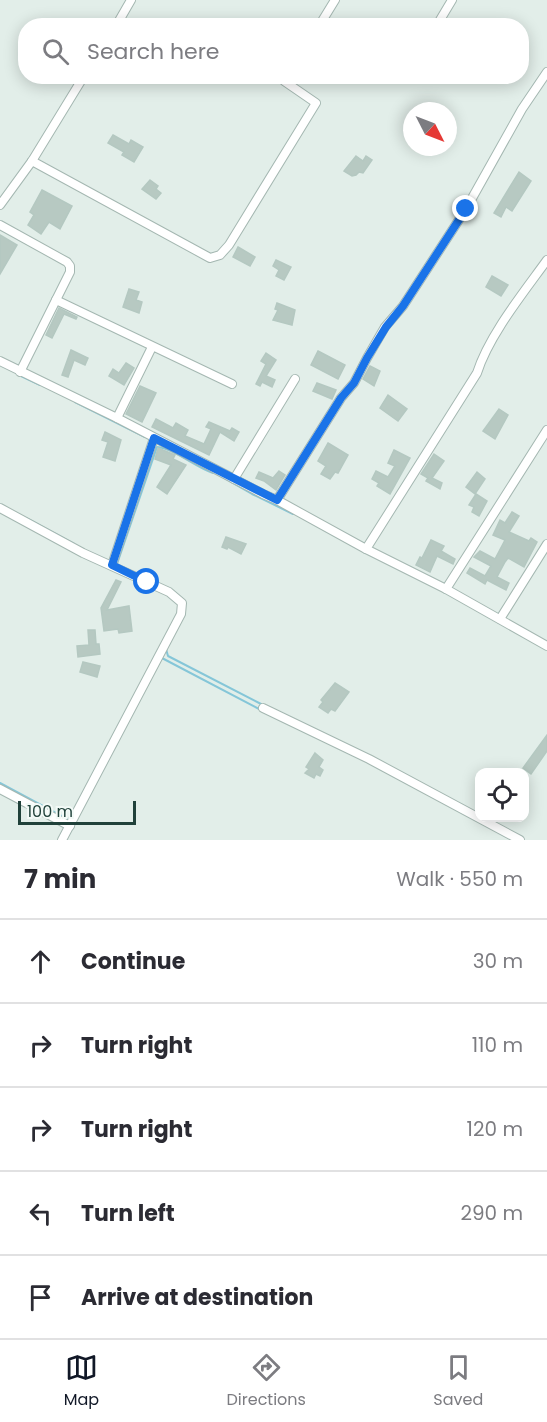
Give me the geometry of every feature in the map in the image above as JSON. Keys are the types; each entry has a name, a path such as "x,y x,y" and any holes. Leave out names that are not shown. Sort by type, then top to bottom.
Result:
{"street":[{"path":"121,18 131,0"},
{"path":"324,18 335,0"},
{"path":"441,18 452,0"},
{"path":"277,500 341,398 354,383 386,327 403,306 466,209 522,109 547,72"},
{"path":"0,205 32,161 79,84"},
{"path":"32,161 210,258 220,255 316,103 288,84"},
{"path":"0,225 67,262 70,266 56,300 20,372"},
{"path":"366,549 477,373 510,312 547,260"},
{"path":"56,300 232,384"},
{"path":"117,418 152,347"},
{"path":"0,362 117,418 277,500 366,549 446,589 547,646"},
{"path":"234,479 295,379"},
{"path":"446,589 547,430"},
{"path":"112,565 154,438"},
{"path":"0,508 83,553 169,592 180,599 183,608 62,840"},
{"path":"500,619 547,544"},
{"path":"263,708 369,759 520,840"},
{"path":"0,789 70,826"}],"building":[{"path":"113,135 129,144 131,140 143,147 134,162 122,155 124,152 108,143"},
{"path":"356,156 363,161 366,156 372,160 363,173 359,172 352,176 344,171"},
{"path":"519,172 531,181 512,211 506,207 501,217 494,213"},
{"path":"150,180 158,186 156,189 161,193 156,199 142,189"},
{"path":"42,190 72,206 60,229 49,222 41,234 28,225 34,215 30,212"},
{"path":"0,235 17,245 0,274"},
{"path":"238,247 255,257 250,266 233,257"},
{"path":"276,260 291,267 284,280 276,276 279,270 273,266"},
{"path":"492,276 508,285 501,296 486,287"},
{"path":"129,289 139,292 136,300 142,302 139,313 123,307"},
{"path":"277,303 295,310 292,325 273,320 278,310 275,309"},
{"path":"59,308 77,317 76,319 64,314 52,338 46,335"},
{"path":"71,350 88,358 85,365 74,360 68,377 62,375"},
{"path":"318,351 345,365 338,379 311,365"},
{"path":"266,353 276,360 266,376 275,380 272,387 262,382 260,386 256,384 266,364 261,361"},
{"path":"126,363 134,368 124,385 109,376 113,369 119,373"},
{"path":"370,366 380,371 374,386 363,379"},
{"path":"317,383 336,390 332,399 313,391"},
{"path":"140,386 156,393 142,422 126,414"},
{"path":"388,395 407,409 398,421 380,408"},
{"path":"499,409 508,415 495,439 483,431"},
{"path":"156,419 173,428 176,423 188,430 185,436 204,444 211,429 206,427 209,422 230,431 232,428 239,432 234,441 220,432 209,455 152,427"},
{"path":"105,432 121,440 115,461 103,457 108,442 102,440"},
{"path":"328,443 348,455 338,473 335,472 330,479 321,474 326,466 318,461"},
{"path":"158,448 175,455 173,459 186,465 167,494 157,487 171,465 155,459"},
{"path":"394,450 410,458 390,494 377,486 379,483 372,479 376,471 388,477 395,466 388,463"},
{"path":"434,454 444,461 432,478 442,483 440,489 426,481 428,478 421,474"},
{"path":"279,471 285,475 276,490 256,478 259,472 273,478"},
{"path":"477,472 485,479 475,494 466,487"},
{"path":"476,494 487,501 479,516 472,512 474,507 469,505"},
{"path":"512,512 519,516 509,532 537,542 524,567 508,558 505,562 497,577 509,583 506,590 487,580 485,584 467,573 470,568 485,576 491,566 474,557 480,551 495,559 505,540 493,535 500,520 505,523"},
{"path":"226,537 246,544 241,554 228,547 227,549 222,547"},
{"path":"431,540 444,546 441,551 455,559 453,564 437,556 430,572 416,565"},
{"path":"116,580 121,582 107,610 129,606 132,631 119,633 118,629 104,631 101,608"},
{"path":"88,630 95,630 96,644 99,644 100,654 78,657 77,646 89,645"},
{"path":"83,662 100,666 97,677 80,672"},
{"path":"335,683 349,692 335,711 331,709 328,713 319,707 323,702 321,700"},
{"path":"547,735 547,751 531,774 529,768 523,768"},
{"path":"315,753 323,760 319,767 323,770 320,776 316,774 314,778 305,773"}],"waterway":[{"path":"21,376 40,385"},
{"path":"75,402 145,437"},
{"path":"117,564 157,447 171,451 213,473"},
{"path":"224,478 293,514"},
{"path":"26,518 74,544"},
{"path":"166,649 168,656 263,705"},
{"path":"160,657 261,710"},
{"path":"0,783 69,820"}],"route":[{"path":"147,582 112,565 154,438 277,500 341,398 354,383 386,327 403,306 466,209"}]}
